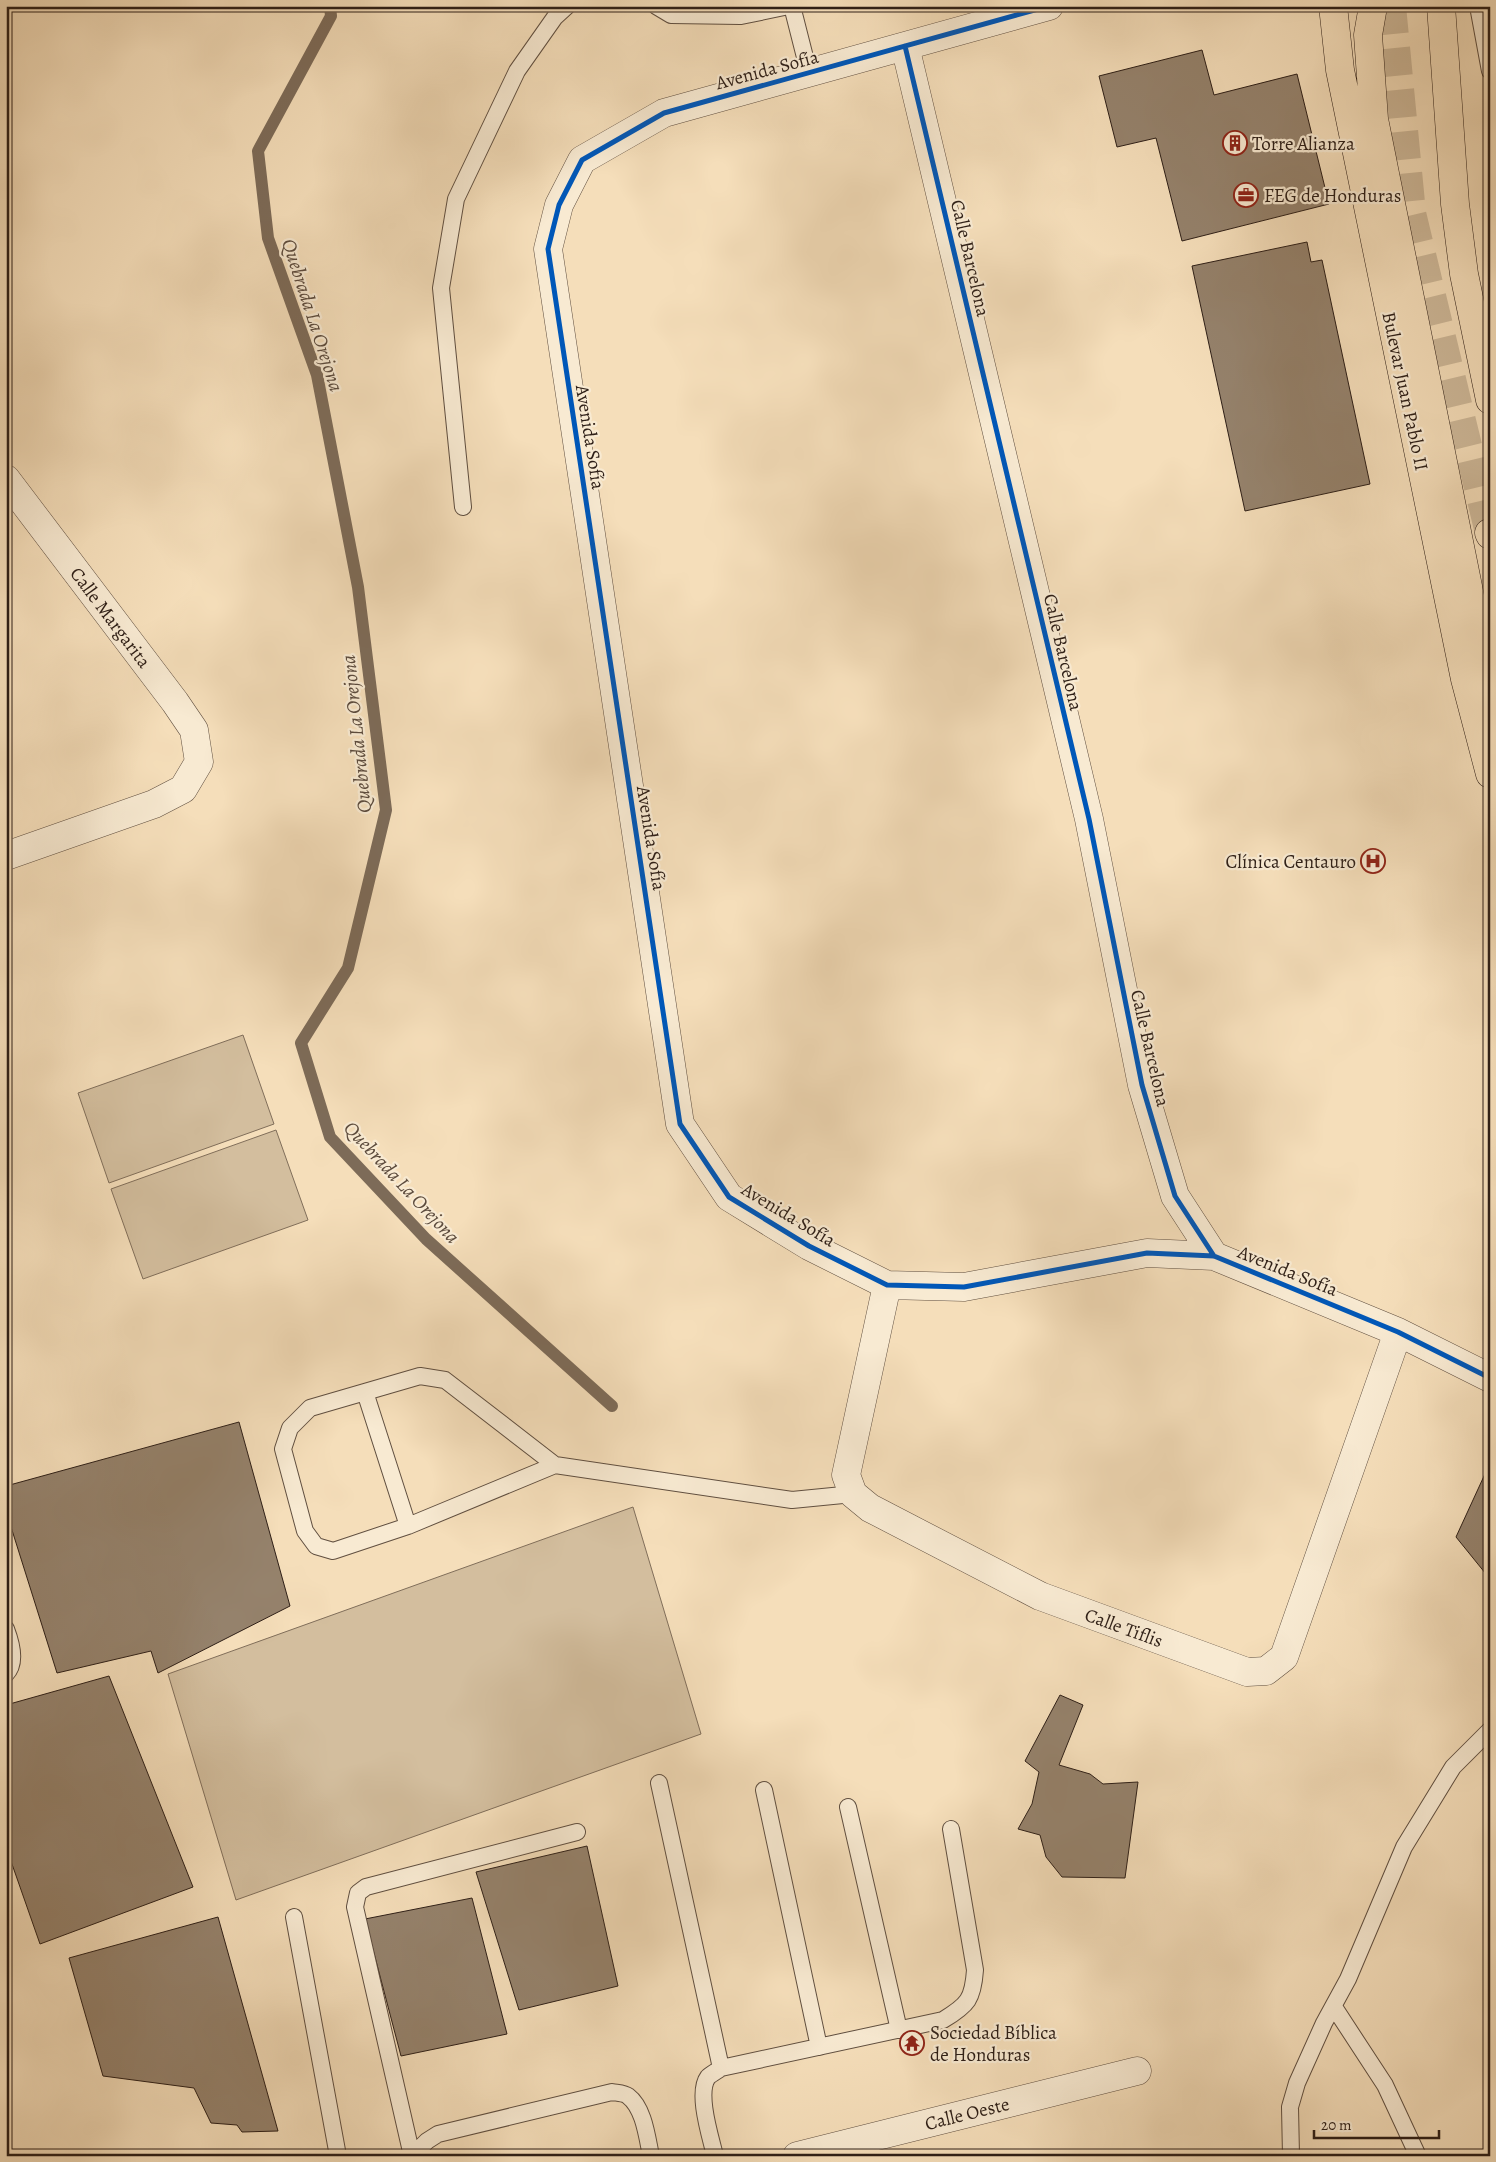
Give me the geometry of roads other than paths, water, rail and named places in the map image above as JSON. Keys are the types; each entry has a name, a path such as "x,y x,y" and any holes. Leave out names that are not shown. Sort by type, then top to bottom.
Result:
{"main road":[{"name":"Bulevar Juan Pablo II","path":"1333,6 1340,70 1465,679 1490,774"},
{"path":"1373,6 1368,35 1374,119 1490,696"},
{"path":"1441,6 1455,204 1481,310 1490,400"}],"street":[{"name":"Avenida Sofía","path":"1049,6 664,113 582,160 559,204 548,249 680,1124 729,1197 809,1246 886,1285 964,1287 1147,1253 1214,1256 1398,1332 1490,1378"},
{"name":"Calle Barcelona","path":"905,46 1089,819 1142,1085 1175,1196 1214,1256"},
{"name":"Calle Margarita","path":"6,479 175,702 194,730 199,762 183,789 154,804 6,856"},
{"path":"853,1494 846,1475 886,1285"},
{"name":"Calle Tiflis","path":"853,1494 870,1508 1040,1596 1248,1672 1266,1671 1284,1657 1398,1332"},
{"name":"Calle Oeste","path":"797,2156 1137,2071"}],"lane":[{"path":"463,507 442,288 456,199 517,71 555,18 567,6"},
{"path":"656,6 671,16 741,16 790,6 809,73"},
{"path":"1478,6 1489,67"},
{"path":"554,1465 408,1526 333,1551 316,1546 306,1531 283,1449 290,1428 310,1408 420,1376 445,1380 554,1465 792,1500 853,1494"},
{"path":"366,1392 408,1526"},
{"path":"6,1629 13,1654 9,1671 6,1674"},
{"path":"1291,2156 1290,2107 1296,2083 1348,1980 1404,1847 1453,1766 1490,1730"},
{"path":"659,1782 721,2068"},
{"path":"764,1790 819,2047"},
{"path":"848,1807 899,2030"},
{"path":"714,2156 703,2101 704,2088 708,2077 721,2068 943,2020 966,2004 973,1991 975,1970 951,1829"},
{"path":"412,2156 355,1907 358,1893 366,1887 577,1832"},
{"path":"294,1917 338,2156"},
{"path":"1334,2007 1385,2085 1418,2156"},
{"path":"412,2156 427,2141 438,2134 612,2092 626,2094 637,2105 651,2156"}],"waterway":[{"name":"Quebrada La Orejona","path":"330,6 331,16 258,151 268,238 317,375 358,587 386,810 348,968 301,1043 330,1137 426,1239 612,1406"}],"tunnel":[{"path":"1392,6 1412,213 1489,533"}],"place":[{"name":"Torre Alianza","path":"1235,143"},
{"name":"FEG de Honduras","path":"1246,195"},
{"name":"Clínica Centauro","path":"1373,861"},
{"name":"Sociedad Bíblica de Honduras","path":"912,2043"}]}
